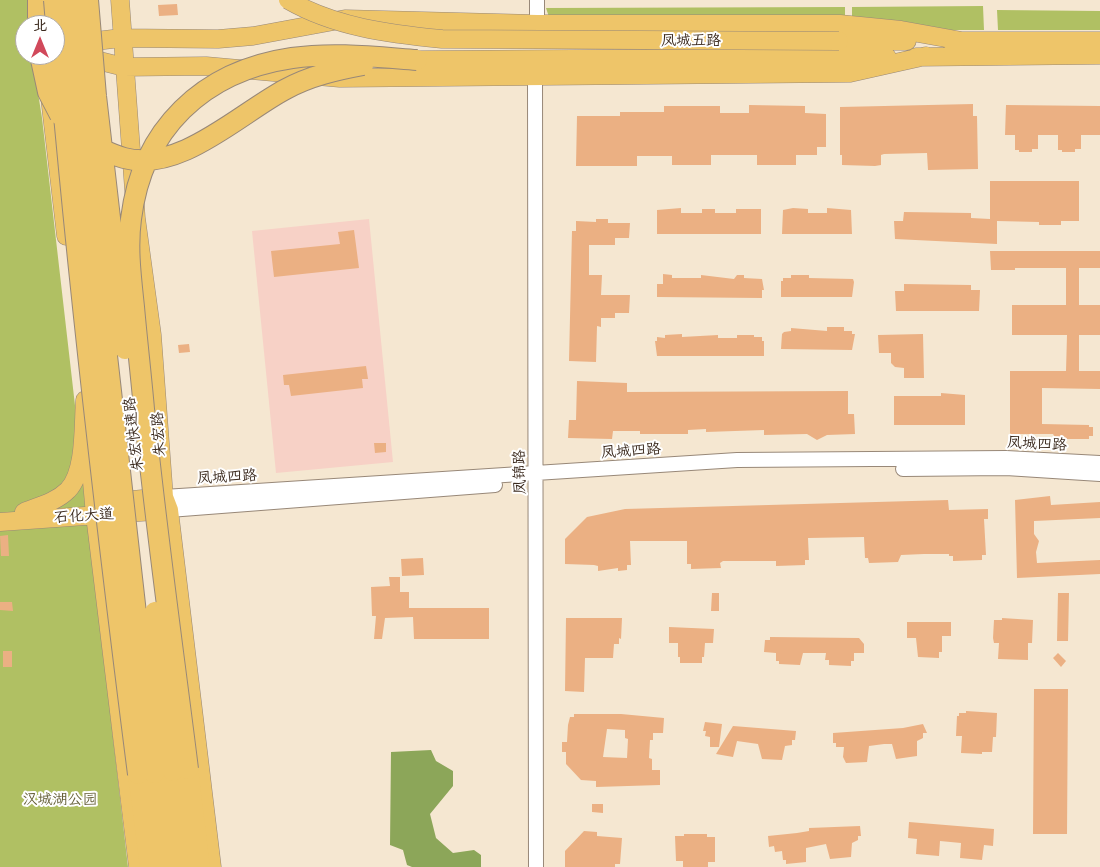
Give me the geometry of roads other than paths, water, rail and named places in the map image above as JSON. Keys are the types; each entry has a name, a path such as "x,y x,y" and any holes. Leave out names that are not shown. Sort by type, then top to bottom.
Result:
{"highway":[{"path":"38,15 39,0"},
{"path":"54,0 84,328 107,533 163,772 200,867"},
{"name":"朱宏快速路","path":"71,0 79,107 163,772 187,867"},
{"name":"朱宏快速路","path":"88,0 163,772 167,867"},
{"path":"150,867 163,772 151,471 131,279 130,220 138,181 153,147 173,118 206,89 233,74 262,64 293,58 339,56 417,60"},
{"path":"42,65 48,92 69,127 87,142 107,152 125,158 142,160 167,157 190,148 264,101 308,79 336,70 366,64 417,60"}],"main road":[{"path":"39,0 41,15"},
{"name":"朱宏路","path":"120,0 136,218 152,335 166,503 212,867"},
{"name":"凤城五路","path":"288,0 338,21 377,32 442,39 839,49 926,56 1100,55"},
{"path":"65,47 122,38 218,39 253,36 345,19 537,24 840,24 900,30 962,41"},
{"name":"凤城五路","path":"417,60 839,49 962,41 1100,41"},
{"path":"65,51 124,67 206,66 340,78 850,73 926,56"},
{"path":"47,65 85,400 94,509 138,867"},
{"path":"24,512 51,502 69,489 81,463 85,400"},
{"name":"石化大道","path":"0,513 94,509 166,503"},
{"name":"石化大道","path":"0,522 94,509"}],"street":[{"path":"537,0 537,24"},
{"name":"凤锦路","path":"535,76 536,867"},
{"name":"凤城四路","path":"166,503 536,478 737,460 1006,458 1100,463"},
{"name":"凤城四路","path":"536,478 742,469 1006,468 1100,474"}],"park label":[{"name":"汉城湖公园","path":"60,800"}]}
